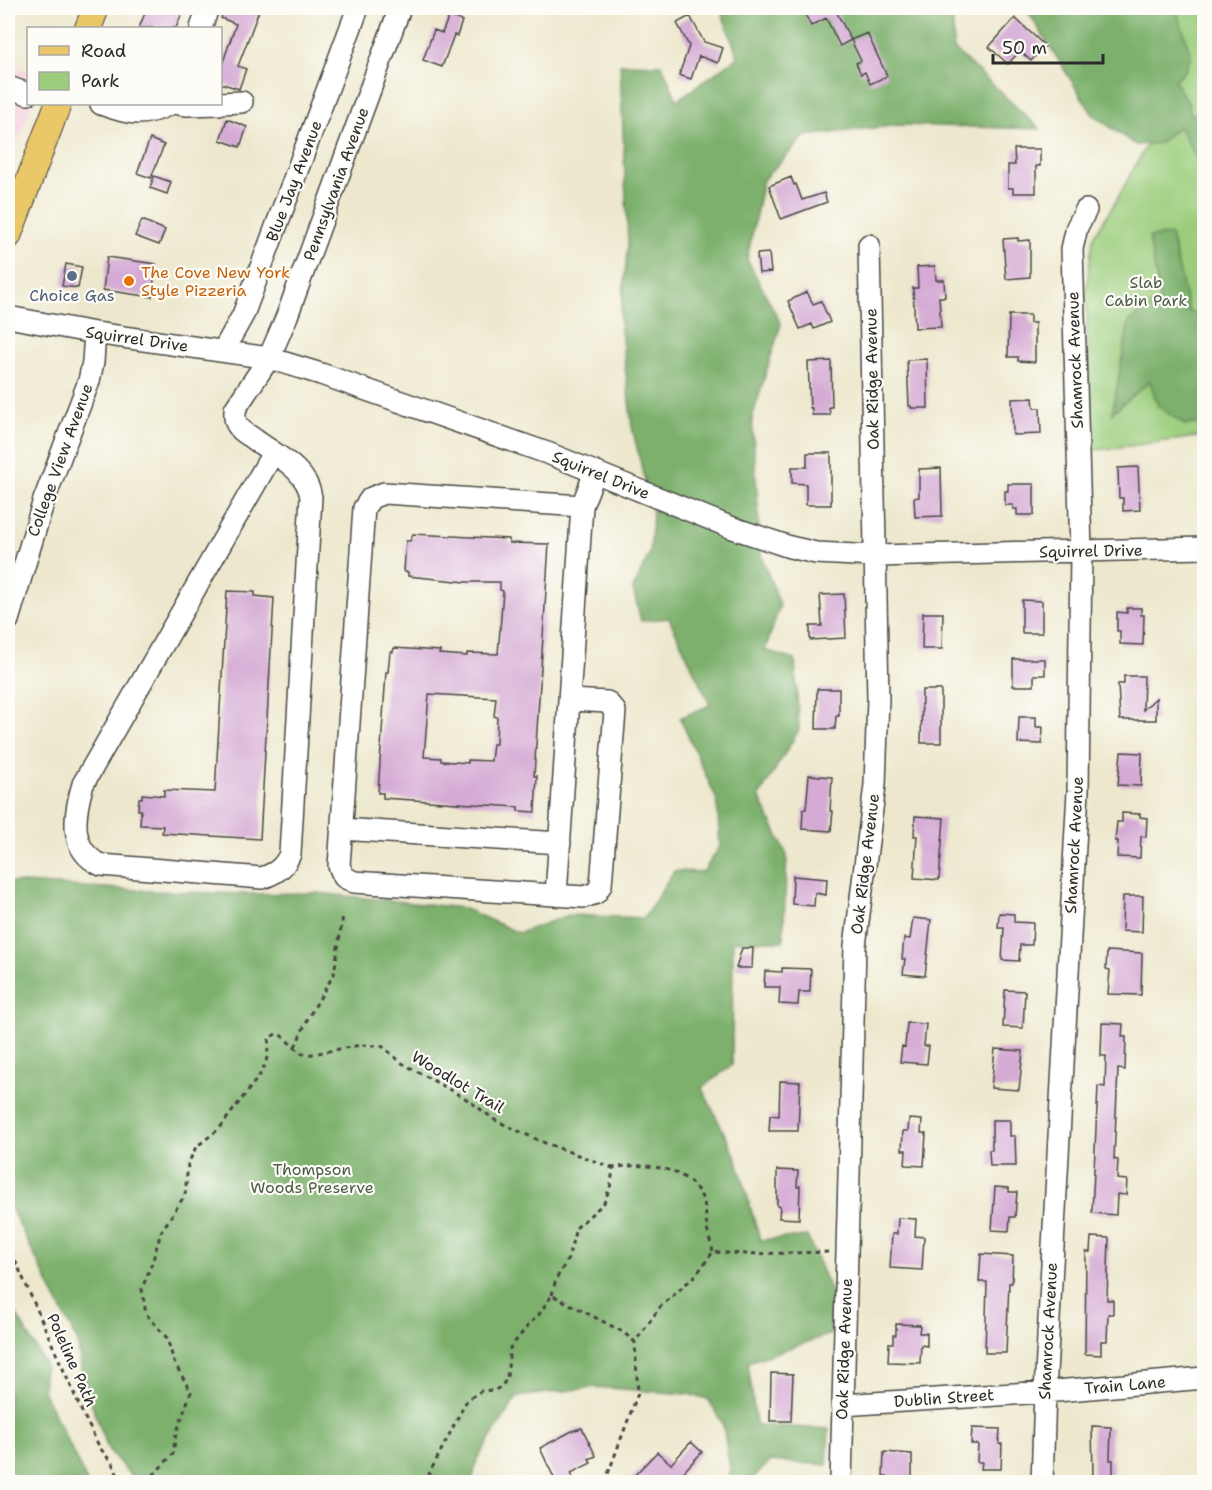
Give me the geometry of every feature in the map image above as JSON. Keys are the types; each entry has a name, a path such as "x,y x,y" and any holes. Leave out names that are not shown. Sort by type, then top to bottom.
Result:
{"main road":[{"path":"88,27 96,8"},
{"path":"8,236 56,105"}],"street":[{"path":"201,27 208,8"},
{"name":"Blue Jay Avenue","path":"223,351 243,315 358,8"},
{"name":"Pennsylvania Avenue","path":"273,453 239,428 235,410 268,358 287,316 400,8"},
{"path":"10,83 27,93"},
{"path":"222,103 242,102"},
{"path":"104,105 129,114 153,112 169,105"},
{"name":"Shamrock Avenue","path":"1042,1482 1078,791 1081,551 1072,249 1077,227 1086,210"},
{"name":"Oak Ridge Avenue","path":"841,1482 855,946 875,785 878,698 869,245"},
{"name":"Squirrel Drive","path":"8,316 95,333 268,358 333,378 550,454 730,526 790,547 816,553 876,556 1204,548"},
{"name":"College View Avenue","path":"8,620 44,500 89,381 95,333"},
{"path":"273,453 303,476 309,486 311,497 290,854 285,866 274,874 262,878 101,865 91,860 76,839 79,799 83,784 273,453"},
{"path":"556,895 571,700 582,506 595,472"},
{"path":"571,700 607,702 615,711 602,885 596,893 584,897 354,882 344,877 339,866 363,508 371,498 384,493 582,506"},
{"path":"341,829 560,843"},
{"name":"Train Lane","path":"1045,1392 1204,1378"},
{"name":"Dublin Street","path":"842,1405 1045,1392"}],"path":[{"path":"295,1048 308,1018 334,974 343,915"},
{"name":"Woodlot Trail","path":"147,1482 172,1454 176,1434 191,1392 174,1362 170,1343 146,1314 142,1289 144,1280 152,1263 161,1232 185,1195 188,1164 196,1147 219,1129 262,1072 267,1058 269,1038 276,1034 282,1036 307,1055 361,1045 382,1046 402,1063 468,1100 495,1120 540,1142 613,1168"},
{"path":"421,1482 428,1476 466,1400 481,1392 495,1390 502,1386 507,1378 510,1348 538,1316 552,1295 556,1279 568,1259 576,1228 604,1203 613,1168 637,1164 654,1166 683,1177 693,1186 703,1201 707,1231 713,1252"},
{"name":"Poleline Path","path":"8,1244 83,1414 100,1448 112,1463 122,1482"},
{"path":"713,1252 817,1254 847,1250"},
{"path":"605,1482 638,1393 635,1342 660,1307 696,1275 713,1252"},
{"path":"552,1295 610,1324 635,1342"}],"shaded area":[{"path":"8,64 27,72 27,105 32,105 8,166"}],"green space":[{"name":"Thompson Woods Preserve","path":"720,8 966,8 952,9 954,49 1040,129 900,125 805,136 763,180 747,259 781,324 752,418 761,555 780,605 765,650 795,660 799,730 759,796 787,855 783,941 733,941 732,1065 702,1088 736,1157 760,1240 807,1236 832,1294 831,1334 748,1362 756,1425 829,1429 827,1465 771,1461 748,1482 728,1482 730,1468 723,1425 708,1399 688,1394 595,1387 517,1397 477,1459 472,1482 133,1482 131,1476 108,1449 82,1378 78,1343 8,1202 8,882 153,891 245,894 317,893 463,908 519,933 569,915 644,918 674,871 703,872 720,847 717,800 680,718 710,705 669,618 641,621 633,589 650,552 653,514 632,427 620,322 628,244 620,64 662,65 677,100 738,57"},
{"path":"1001,8 1176,8 1191,55 1185,71 1174,80 1188,103 1191,115 1204,111 1204,172 1179,126 1160,143 1136,145 1093,115 1027,10"},
{"name":"Slab Cabin Park","path":"1050,8 1204,8 1204,436 1091,451 1086,289 1093,238 1156,128"},
{"path":"1171,235 1189,312 1204,312 1204,423 1185,425 1158,406 1150,381 1112,413 1129,322 1160,299 1149,237"},
{"path":"8,1300 45,1364 43,1390 87,1482 8,1482"}],"building":[{"path":"147,8 184,8 176,27 139,27"},
{"path":"225,8 260,8 238,66 246,69 239,89 222,84 222,62 236,24 221,18"},
{"path":"802,8 847,8 837,13 851,40 840,46 826,18 811,26"},
{"path":"449,16 462,21 442,67 423,60 434,30 442,33"},
{"path":"690,16 704,42 723,48 718,63 699,56 691,79 679,75 689,46 677,23"},
{"path":"1015,18 1045,46 1031,61 1020,51 1008,64 989,47"},
{"path":"867,33 887,76 870,84 865,72 861,74 856,63 861,61 851,40"},
{"path":"227,119 247,127 240,147 220,140"},
{"path":"150,139 164,145 151,178 137,173"},
{"path":"1014,149 1040,149 1040,166 1036,166 1036,193 1013,193 1013,188 1008,188 1008,165 1015,165"},
{"path":"154,176 171,182 167,194 150,188"},
{"path":"791,177 802,200 824,193 827,202 781,219 769,186"},
{"path":"142,220 165,230 159,245 135,236"},
{"path":"1018,238 1018,241 1030,240 1030,277 1006,279 1003,239"},
{"path":"769,253 771,272 759,273 757,254"},
{"name":"The Cove New York Style Pizzeria","path":"107,257 156,264 152,297 103,290"},
{"name":"Choice Gas","path":"66,264 82,267 78,288 62,286"},
{"path":"935,266 936,280 944,280 945,297 939,297 941,327 915,328 913,288 918,288 917,267"},
{"path":"807,292 813,304 821,301 830,322 814,329 812,324 800,329 788,301"},
{"path":"1009,315 1030,315 1030,323 1035,323 1035,362 1018,361 1018,357 1008,357"},
{"path":"927,359 928,408 911,408 909,406 907,360"},
{"path":"831,361 832,407 829,407 830,415 812,415 808,362"},
{"path":"1033,398 1034,408 1040,408 1041,434 1013,435 1012,399"},
{"path":"807,453 831,453 831,505 806,505 806,484 792,483 792,467 807,467"},
{"path":"1138,467 1140,510 1123,511 1123,498 1119,498 1118,468"},
{"path":"941,468 942,516 915,517 914,498 919,497 919,469"},
{"path":"1008,484 1034,484 1034,515 1017,515 1017,509 1013,509 1013,505 1005,505 1005,491 1008,491"},
{"path":"413,534 509,539 509,543 549,544 534,776 537,776 535,812 518,811 518,807 383,798 383,793 378,793 386,672 388,672 390,652 393,652 394,648 440,651 439,654 467,656 467,653 498,654 503,591 500,590 500,582 466,582 408,576 408,572 404,572 406,541 410,541","holes":["429,694 496,698 494,716 497,717 496,744 493,744 491,761 468,760 468,763 424,757"]},
{"path":"227,591 255,592 255,596 274,598 260,839 162,833 163,826 140,825 141,810 138,810 139,798 142,798 142,794 164,796 164,790 215,792"},
{"path":"844,594 846,638 810,640 810,626 822,626 820,595"},
{"path":"1022,600 1042,601 1042,633 1022,633"},
{"path":"1127,608 1141,608 1141,615 1144,615 1143,645 1120,644 1117,612 1127,613"},
{"path":"923,613 943,613 942,649 922,649"},
{"path":"1013,659 1045,659 1045,675 1034,675 1034,686 1013,686"},
{"path":"1124,676 1144,676 1143,710 1156,698 1156,720 1120,720 1118,684 1124,684"},
{"path":"817,689 839,689 839,716 836,716 835,729 816,729"},
{"path":"922,690 941,690 941,743 921,743"},
{"path":"1019,717 1036,717 1036,727 1043,727 1042,744 1018,743"},
{"path":"1121,752 1142,753 1141,786 1118,785"},
{"path":"809,775 832,777 831,831 802,829"},
{"path":"1122,813 1140,814 1140,817 1147,818 1146,837 1141,836 1140,858 1117,857 1118,841 1115,841 1117,822 1122,822"},
{"path":"915,816 944,818 939,880 914,878 917,836 914,836"},
{"path":"793,876 827,879 826,895 815,893 814,906 792,904"},
{"path":"1123,896 1143,896 1142,932 1122,931"},
{"path":"999,913 1014,914 1014,922 1033,923 1032,945 1020,945 1019,961 1002,960 1004,928 998,928"},
{"path":"913,918 931,920 925,976 903,974 904,938 910,939"},
{"path":"742,948 753,948 752,968 736,968"},
{"path":"1107,951 1142,953 1141,995 1108,994 1110,970 1106,969"},
{"path":"782,968 811,969 810,992 799,992 798,1005 779,1004 780,987 764,987 765,971 782,972"},
{"path":"1005,990 1025,991 1023,1028 1003,1027"},
{"path":"907,1023 926,1024 924,1046 929,1046 927,1064 900,1062 902,1046 905,1047"},
{"path":"1102,1023 1123,1024 1122,1037 1126,1037 1125,1070 1118,1069 1114,1159 1118,1160 1117,1179 1127,1180 1126,1195 1117,1194 1116,1215 1092,1213 1098,1086 1105,1087 1106,1056 1101,1056"},
{"path":"995,1049 1023,1051 1019,1090 991,1088"},
{"path":"780,1081 800,1082 798,1131 769,1131 770,1115 779,1116"},
{"path":"909,1119 922,1120 921,1133 926,1133 924,1166 905,1165 906,1150 902,1150 903,1131 908,1131"},
{"path":"992,1120 1010,1120 1010,1136 1015,1136 1016,1166 990,1166"},
{"path":"777,1170 798,1171 799,1219 779,1218"},
{"path":"995,1187 1009,1188 1009,1192 1017,1192 1015,1217 1010,1217 1009,1231 992,1230"},
{"path":"898,1218 916,1219 915,1236 924,1237 922,1270 890,1268 892,1234 897,1234"},
{"path":"1091,1237 1109,1238 1107,1300 1113,1300 1113,1314 1108,1314 1107,1341 1101,1341 1101,1355 1085,1354 1086,1252 1090,1252"},
{"path":"981,1254 1013,1256 1012,1283 1009,1283 1006,1353 985,1353 987,1282 979,1282"},
{"path":"896,1324 920,1325 919,1333 927,1333 927,1346 921,1345 920,1363 888,1362 889,1343 893,1343 893,1335 896,1335"},
{"path":"771,1373 793,1374 791,1421 770,1421"},
{"path":"1092,1426 1111,1427 1110,1460 1113,1460 1113,1476 1093,1476"},
{"path":"582,1428 596,1456 589,1459 591,1463 571,1473 573,1478 564,1482 556,1482 540,1448"},
{"path":"972,1428 1000,1429 1001,1469 981,1469 982,1462 977,1462 978,1444 971,1444"},
{"path":"691,1442 702,1452 674,1482 628,1482 657,1452 671,1464"},
{"path":"884,1452 912,1454 912,1482 887,1482 887,1476 883,1476"}],"place":[{"name":"Choice Gas","path":"72,276"},
{"name":"The Cove New York Style Pizzeria","path":"129,281"}]}
